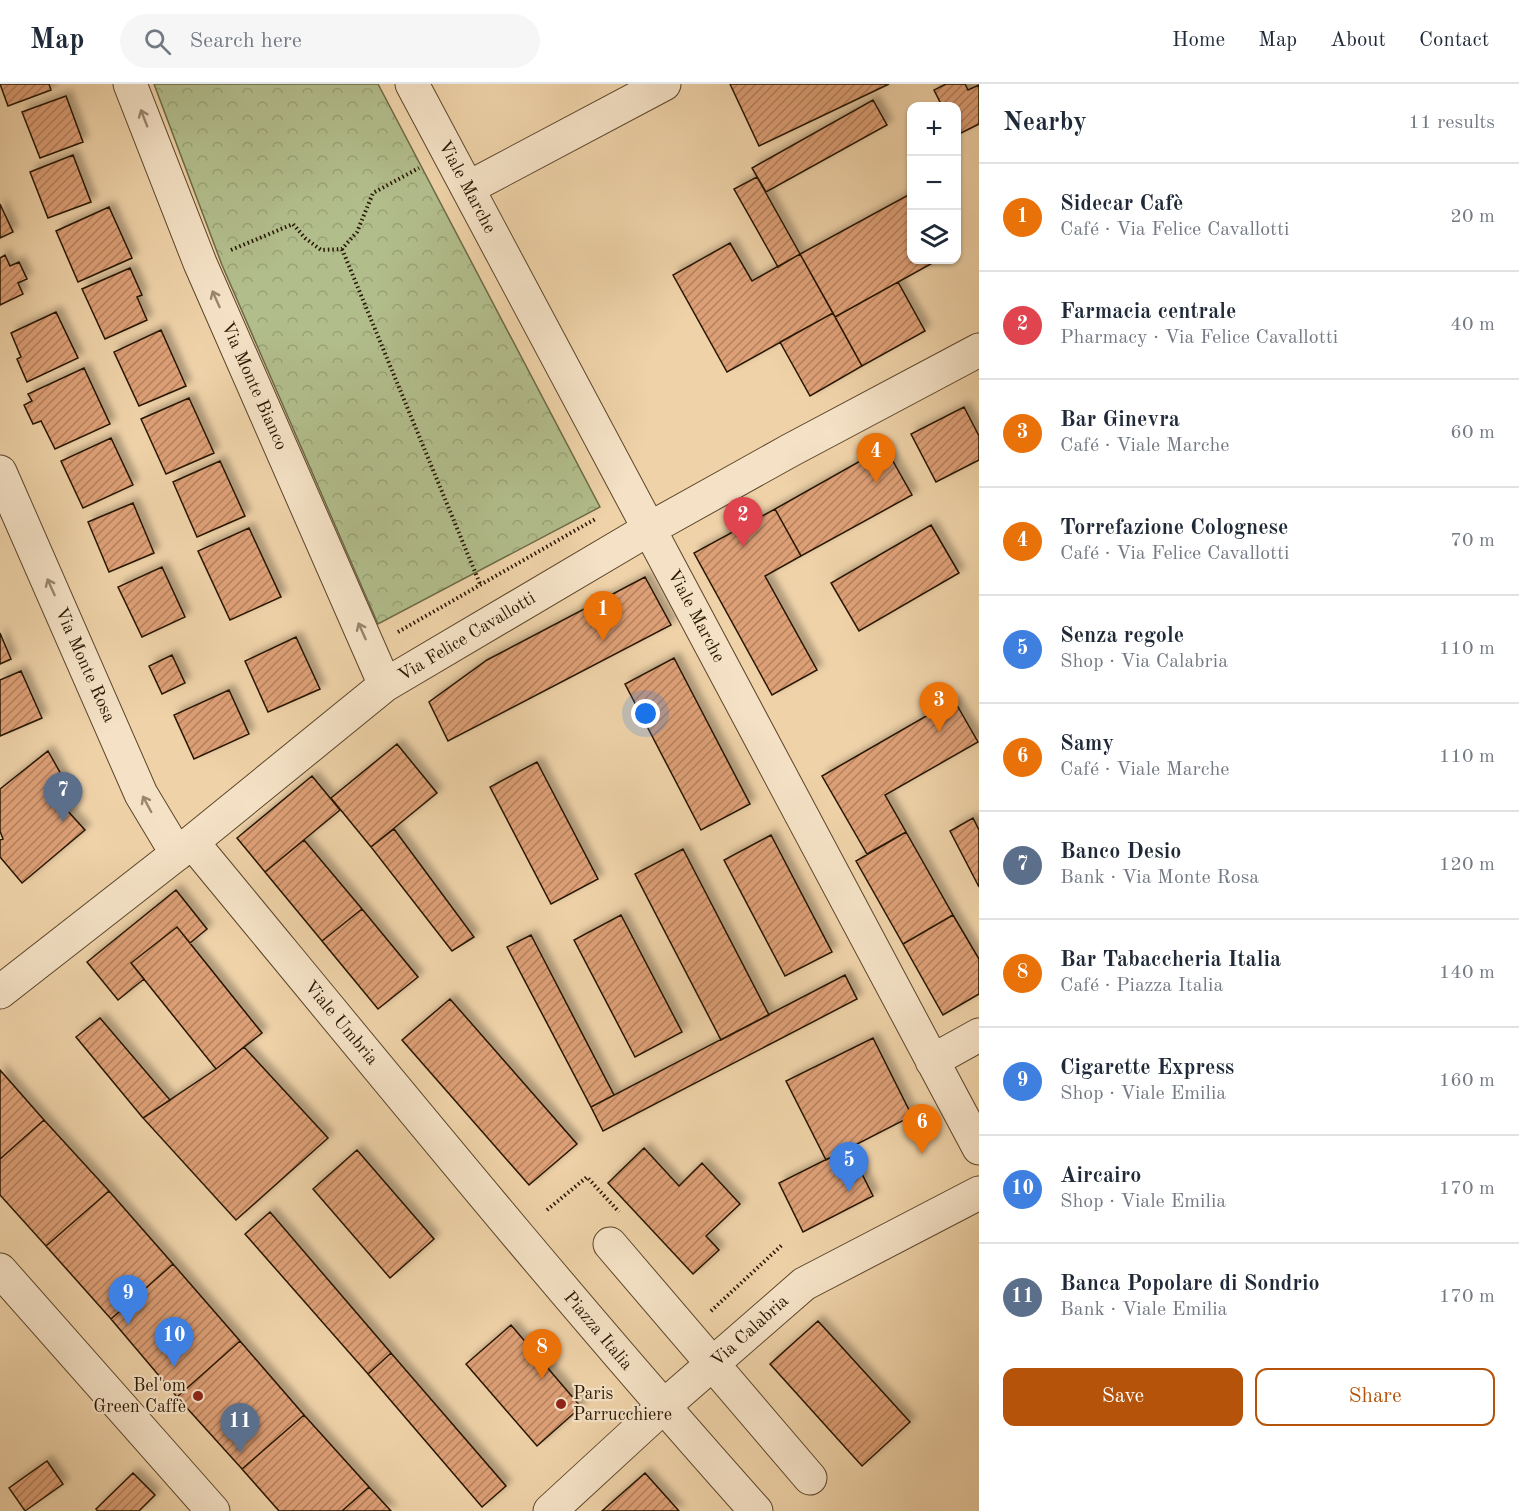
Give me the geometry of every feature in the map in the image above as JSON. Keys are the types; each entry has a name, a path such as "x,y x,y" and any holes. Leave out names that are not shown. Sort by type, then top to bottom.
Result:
{"street":[{"name":"Via Monte Bianco","path":"130,84 200,263 385,685"},
{"name":"Viale Marche","path":"412,84 979,1148"},
{"path":"468,188 663,84"},
{"name":"Via Felice Cavallotti","path":"0,992 184,848 385,685 650,529 789,451 979,350"},
{"name":"Via Monte Rosa","path":"0,472 141,794 184,848"},
{"name":"Viale Umbria","path":"184,848 489,1203"},
{"path":"932,1061 979,1035"},
{"name":"Via Calabria","path":"550,1511 664,1406 804,1284 979,1193"},
{"name":"Piazza Italia","path":"489,1203 756,1511"},
{"path":"618,1232 712,1365 810,1478"},
{"path":"0,1270 213,1511"}],"path":[{"path":"200,263 293,224 305,238 321,250 342,249 357,232 373,192 449,153"},
{"path":"342,249 480,584"},
{"path":"547,1210 587,1177 618,1232"},
{"path":"710,1312 783,1244"}],"green space":[{"path":"154,84 378,84 600,507 378,624 222,265"}],"building":[{"path":"0,84 49,84 51,90 8,106"},
{"path":"730,84 889,84 759,146"},
{"path":"946,84 965,84 968,90 979,85 979,124 961,133 961,102 940,102 934,90"},
{"path":"66,96 83,142 40,158 22,112"},
{"path":"873,100 887,125 766,192 752,168"},
{"path":"73,155 91,202 48,218 30,172"},
{"path":"757,177 800,254 778,267 734,189"},
{"path":"907,196 907,264 931,264 835,317 800,254"},
{"path":"0,204 13,232 0,238"},
{"path":"109,207 132,258 78,282 56,231"},
{"path":"730,243 752,281 800,254 833,313 727,372 673,275"},
{"path":"5,255 10,266 19,262 27,279 18,283 23,294 0,305 0,258"},
{"path":"130,268 142,295 137,297 147,320 105,339 82,289"},
{"path":"898,282 925,331 862,366 835,317"},
{"path":"56,312 78,358 27,382 17,359 21,357 11,333"},
{"path":"833,313 862,366 810,396 780,342"},
{"path":"161,330 186,386 139,406 114,352"},
{"path":"84,368 110,424 55,449 41,421 33,424 24,405 32,401 28,394"},
{"path":"189,398 214,453 166,474 141,419"},
{"path":"964,407 979,436 979,460 936,482 911,434"},
{"path":"111,438 133,485 83,508 61,461"},
{"path":"885,447 912,495 801,556 775,509"},
{"path":"220,461 245,516 197,537 173,482"},
{"path":"133,503 154,553 109,572 88,522"},
{"path":"775,509 801,556 765,576 817,670 772,695 694,553"},
{"path":"931,525 959,573 859,631 831,583"},
{"path":"249,528 281,597 230,620 198,551"},
{"path":"162,567 185,617 142,637 118,587"},
{"path":"645,577 671,625 448,741 429,702 487,660"},
{"path":"0,633 11,659 0,664"},
{"path":"296,637 320,689 268,712 245,661"},
{"path":"172,655 185,683 162,694 149,666"},
{"path":"674,658 750,804 701,830 625,684"},
{"path":"21,671 42,718 0,736 0,680"},
{"path":"229,690 249,734 194,759 174,715"},
{"path":"954,700 978,742 885,795 906,832 867,854 822,776"},
{"path":"397,744 437,793 371,847 331,798"},
{"path":"48,751 66,783 55,797 85,830 22,883 0,857 0,840 3,839 0,831 0,789"},
{"path":"537,762 598,879 551,904 490,787"},
{"path":"312,776 340,810 265,872 237,838"},
{"path":"973,818 979,830 979,887 950,831"},
{"path":"394,829 474,937 452,951 371,847"},
{"path":"906,832 953,915 903,944 856,861"},
{"path":"771,835 832,952 785,976 724,860"},
{"path":"304,840 362,909 322,941 265,872"},
{"path":"683,849 769,1015 721,1040 635,874"},
{"path":"176,890 207,929 190,943 177,927 131,963 144,979 118,1000 87,962"},
{"path":"362,909 418,977 378,1009 322,941"},
{"path":"621,915 682,1032 635,1057 574,940"},
{"path":"953,915 979,959 979,994 943,1015 903,944"},
{"path":"177,927 262,1033 216,1069 131,963"},
{"path":"531,935 614,1095 591,1107 507,947"},
{"path":"845,975 857,999 603,1131 591,1107"},
{"path":"450,999 577,1144 529,1185 402,1040"},
{"path":"100,1018 170,1100 143,1118 76,1037"},
{"path":"873,1038 912,1116 826,1160 786,1081"},
{"path":"244,1047 328,1138 236,1220 143,1118 216,1069"},
{"path":"0,1070 44,1120 0,1159"},
{"path":"44,1120 109,1191 46,1246 0,1195 0,1159"},
{"path":"644,1148 679,1186 702,1163 740,1204 706,1236 719,1250 693,1274 608,1183"},
{"path":"849,1148 873,1196 803,1232 779,1183"},
{"path":"357,1150 434,1239 390,1278 313,1189"},
{"path":"109,1191 173,1264 111,1319 46,1246"},
{"path":"270,1212 391,1353 368,1374 245,1234"},
{"path":"173,1264 240,1341 177,1397 111,1319"},
{"path":"818,1321 910,1422 862,1466 770,1364"},
{"path":"511,1325 581,1407 537,1446 466,1364"},
{"path":"240,1341 304,1415 242,1469 177,1397"},
{"path":"391,1353 506,1486 482,1507 368,1374"},
{"path":"304,1415 369,1487 342,1511 279,1511 242,1469"},
{"path":"47,1461 63,1484 25,1511 9,1488"},
{"path":"133,1473 155,1495 139,1511 98,1511 96,1509"},
{"path":"645,1473 679,1511 602,1511"},
{"path":"369,1487 391,1511 342,1511"}],"place":[{"name":"Torrefazione Colognese","path":"876,483"},
{"name":"Farmacia centrale","path":"743,547"},
{"name":"Sidecar Cafè","path":"603,641"},
{"name":"Bar Ginevra","path":"939,732"},
{"name":"Banco Desio","path":"63,822"},
{"name":"Samy","path":"922,1154"},
{"name":"Senza regole","path":"849,1192"},
{"name":"Cigarette Express","path":"128,1325"},
{"name":"Aircairo","path":"174,1367"},
{"name":"Bar Tabaccheria Italia","path":"542,1379"},
{"name":"Bel'om Green Caffè","path":"198,1396"},
{"name":"Paris Parrucchiere","path":"561,1404"},
{"name":"Banca Popolare di Sondrio","path":"240,1453"}]}
